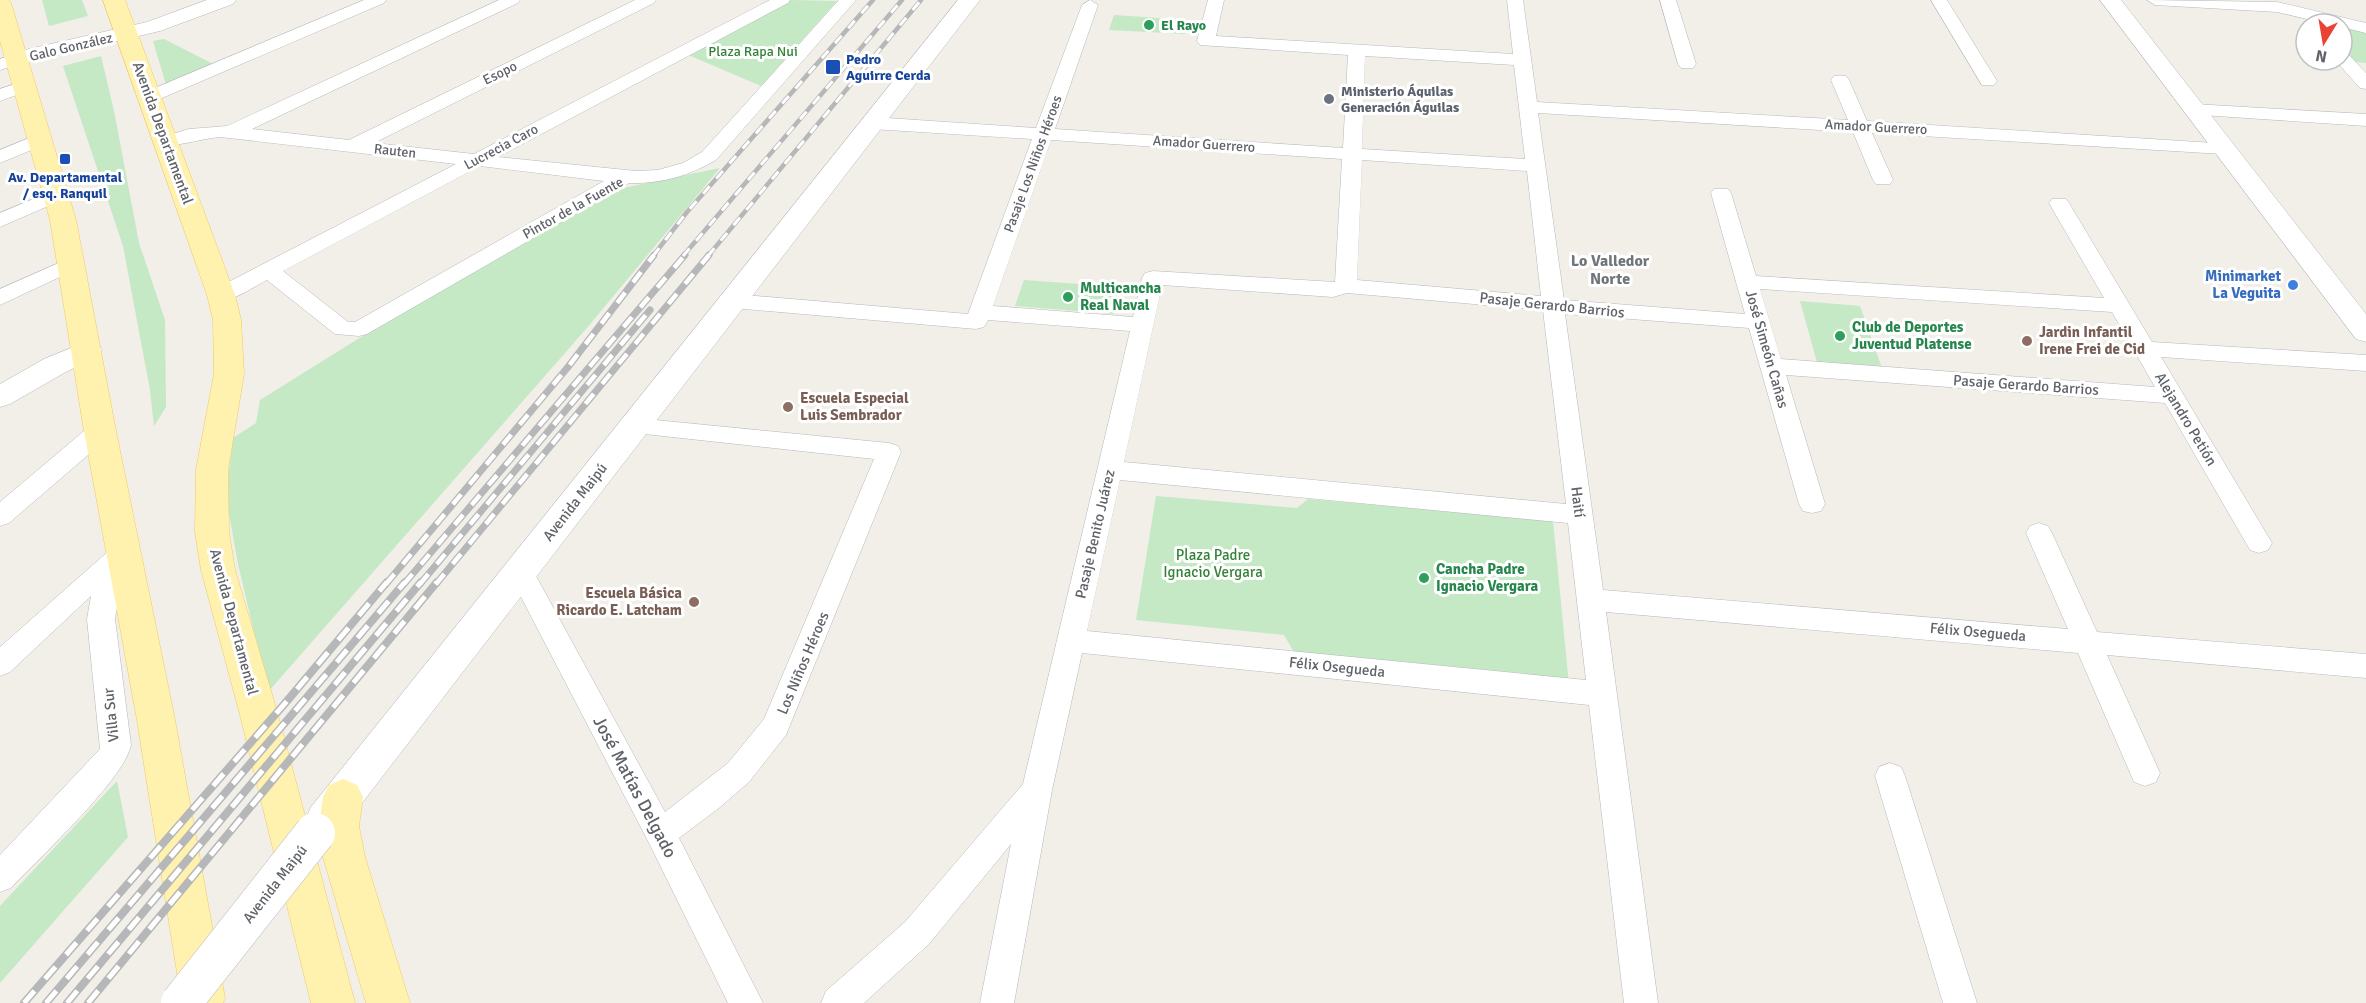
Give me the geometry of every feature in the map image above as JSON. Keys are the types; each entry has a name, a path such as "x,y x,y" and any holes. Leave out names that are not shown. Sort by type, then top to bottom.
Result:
{"main road":[{"name":"Avenida Departamental","path":"114,0 221,295 229,344 227,384 212,470 212,532 218,570 258,711 333,1003"},
{"name":"Avenida Maipú","path":"180,1003 969,0"},
{"path":"0,6 12,91 39,140 63,220 88,350 100,431 156,720 203,1003"},
{"path":"343,797 339,826 344,857 388,1003"}],"street":[{"path":"125,30 193,0"},
{"path":"125,30 162,24 226,0"},
{"path":"149,97 378,0"},
{"path":"230,132 512,0"},
{"name":"Esopo","path":"352,146 648,0"},
{"name":"Lucrecia Caro","path":"221,295 782,0"},
{"name":"Pintor de la Fuente","path":"268,270 343,329 358,329 625,177 648,177 671,173 692,166 709,156 848,0"},
{"path":"1216,0 1206,41 1522,60"},
{"name":"Haití","path":"1515,0 1641,1003"},
{"path":"1668,0 1687,64"},
{"path":"1939,0 1988,81"},
{"path":"2109,0 2366,333"},
{"path":"2155,0 2277,7 2294,14"},
{"name":"Pasaje Los Niños Héroes","path":"978,317 1090,5"},
{"name":"Galo González","path":"8,62 125,30"},
{"path":"1346,286 1357,50"},
{"path":"2354,71 2366,84"},
{"path":"1840,80 1883,180"},
{"name":"Amador Guerrero","path":"1528,107 2223,148"},
{"path":"2193,110 2366,120"},
{"name":"Amador Guerrero","path":"872,123 1536,166"},
{"name":"Rauten","path":"166,142 199,133 230,132 625,177"},
{"path":"0,157 39,140"},
{"name":"José Simeón Cañas","path":"1721,193 1812,504"},
{"path":"0,221 55,196"},
{"name":"Alejandro Petión","path":"2059,202 2259,543"},
{"path":"0,298 70,264"},
{"name":"Pasaje Gerardo Barrios","path":"1153,278 1333,290 1346,286 1578,309 1759,322"},
{"name":"Pasaje Benito Juárez","path":"997,1003 1037,790 1153,278"},
{"path":"1747,282 2120,306"},
{"path":"733,302 1142,325"},
{"path":"0,397 54,366 88,350"},
{"path":"2145,350 2366,363"},
{"name":"Pasaje Gerardo Barrios","path":"1772,366 2173,396"},
{"name":"Los Niños Héroes","path":"635,426 889,452 801,668 771,733 738,773 703,803 660,833"},
{"path":"0,516 100,431"},
{"path":"1109,470 1579,515"},
{"path":"2039,533 2145,773"},
{"path":"0,663 124,549"},
{"name":"Villa Sur","path":"0,877 102,770 114,754 115,729 102,643 101,620 105,595 124,549"},
{"name":"José Matías Delgado","path":"521,572 660,833 746,1003"},
{"name":"Félix Osegueda","path":"1590,600 2366,666"},
{"name":"Félix Osegueda","path":"1071,641 1602,694"},
{"path":"1890,776 1960,1003"},
{"name":"Pasaje Benito Juárez","path":"838,1003 917,933 1037,790"}],"green space":[{"path":"42,0 82,0 88,16 49,26"},
{"name":"Plaza Rapa Nui","path":"790,0 837,1 761,86 686,54"},
{"name":"El Rayo","path":"1114,15 1189,20 1185,34 1109,30"},
{"path":"2354,30 2366,32 2366,63 2354,60"},
{"path":"164,39 217,66 167,88 153,41"},
{"path":"101,56 139,243 165,320 166,407 154,426 150,390 123,246 63,66"},
{"path":"720,168 586,329 268,692 238,564 226,497 233,438 256,423 260,400 390,319 618,189"},
{"name":"Multicancha Real Naval","path":"1024,280 1120,287 1114,314 1015,306"},
{"name":"Club de Deportes Juventud Platense","path":"1800,301 1860,306 1883,371 1818,366"},
{"name":"Cancha Padre Ignacio Vergara","path":"1156,496 1297,508 1308,499 1553,521 1569,685 1294,652 1284,635 1136,620"},
{"path":"117,781 128,837 0,983 0,906"}],"railway":[{"path":"653,256 687,212 873,0"},
{"path":"683,256 902,0"},
{"path":"708,256 921,0"},
{"path":"386,584 568,367 654,255"},
{"path":"404,584 685,255"},
{"path":"436,584 709,255"},
{"path":"420,584 650,310"},
{"path":"24,1003 287,701 387,582"},
{"path":"46,1003 405,582"},
{"path":"67,1003 421,582"},
{"path":"88,1003 437,582"}],"place":[{"name":"El Rayo","path":"1149,25"},
{"name":"Pedro Aguirre Cerda","path":"833,67"},
{"name":"Ministerio Águilas Generación Águilas","path":"1329,99"},
{"name":"Av. Departamental / esq. Ranquil","path":"65,159"},
{"name":"Minimarket La Veguita","path":"2293,285"},
{"name":"Multicancha Real Naval","path":"1068,297"},
{"name":"Club de Deportes Juventud Platense","path":"1840,336"},
{"name":"Jardin Infantil Irene Frei de Cid","path":"2027,341"},
{"name":"Escuela Especial Luis Sembrador","path":"788,407"},
{"name":"Cancha Padre Ignacio Vergara","path":"1424,578"},
{"name":"Escuela Básica Ricardo E. Latcham","path":"694,602"}],"district":[{"name":"Lo Valledor Norte","path":"1610,270"}],"park label":[{"name":"Plaza Padre Ignacio Vergara","path":"1213,564"}]}
